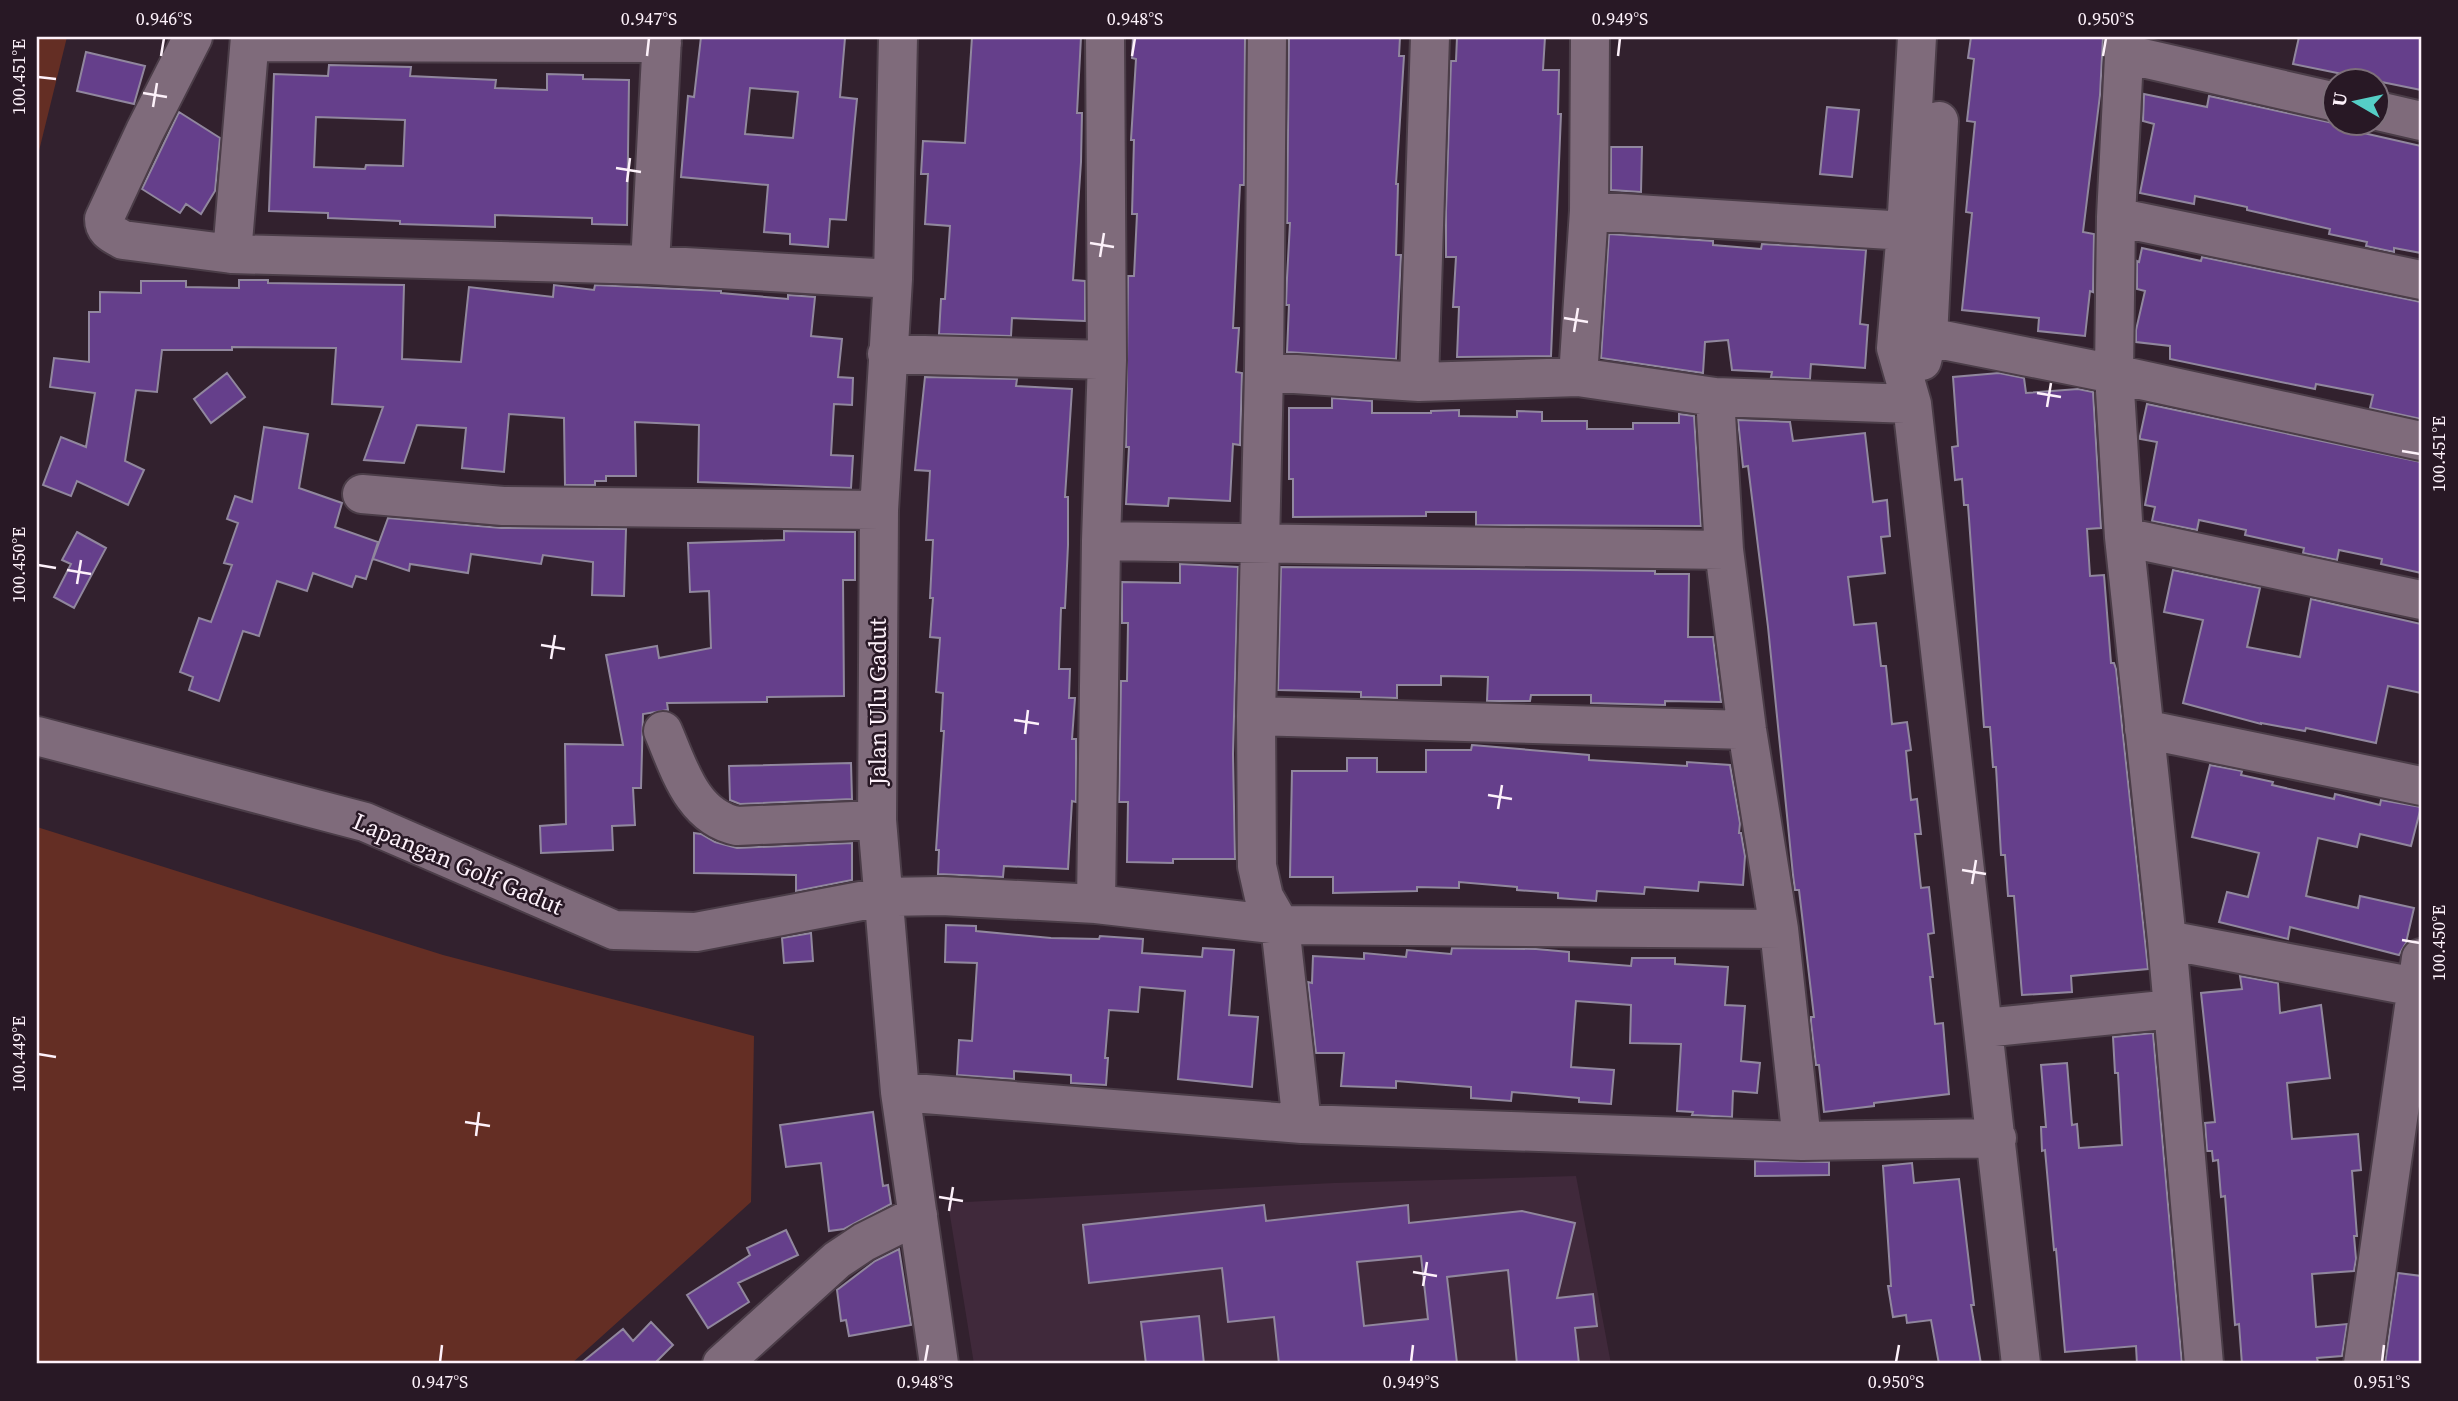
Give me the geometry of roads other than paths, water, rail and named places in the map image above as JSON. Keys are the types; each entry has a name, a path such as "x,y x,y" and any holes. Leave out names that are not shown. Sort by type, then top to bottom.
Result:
{"street":[{"path":"193,37 104,219 108,231 123,240 232,254 650,265 893,279"},
{"name":"Jalan Ulu Gadut","path":"898,37 893,279 879,510 877,820 900,1092 939,1364"},
{"path":"1096,904 1101,541 1107,360 1105,37"},
{"path":"1267,37 1264,372 1258,543 1257,866 1264,897 1280,925 1302,1124"},
{"path":"1419,382 1430,37"},
{"path":"1578,377 1589,211 1590,37"},
{"path":"1917,37 1896,348 1912,404 2021,1364"},
{"path":"1912,404 1928,337 1943,37"},
{"path":"232,254 250,39 662,40 650,265"},
{"path":"2204,1364 2167,940 2124,537 2114,374 2116,217 2125,46 2322,98"},
{"path":"2392,114 2421,121"},
{"path":"1589,211 1906,231"},
{"path":"2116,217 2421,280"},
{"path":"1928,337 2114,374 2421,441"},
{"path":"887,354 1107,360"},
{"path":"1264,372 1419,382 1578,377 1715,397 1912,404"},
{"path":"1715,397 1724,550 1747,730 1779,929 1802,1141"},
{"path":"362,494 503,506 879,510"},
{"path":"2124,537 2421,600"},
{"path":"1101,541 1724,550"},
{"path":"1256,716 1747,730"},
{"path":"2144,729 2421,786"},
{"path":"663,731 695,798 704,810 722,823 737,825 877,820"},
{"name":"Lapangan Golf Gadut","path":"37,736 365,822 614,930 696,933 882,897 942,896 1096,904 1280,925 1779,929"},
{"path":"2167,940 2419,973 2413,1062 2363,1364"},
{"path":"1984,1028 2173,1009"},
{"path":"900,1092 1302,1124 1802,1141 1997,1138"},
{"path":"722,1364 837,1260 864,1242 918,1215"}]}
